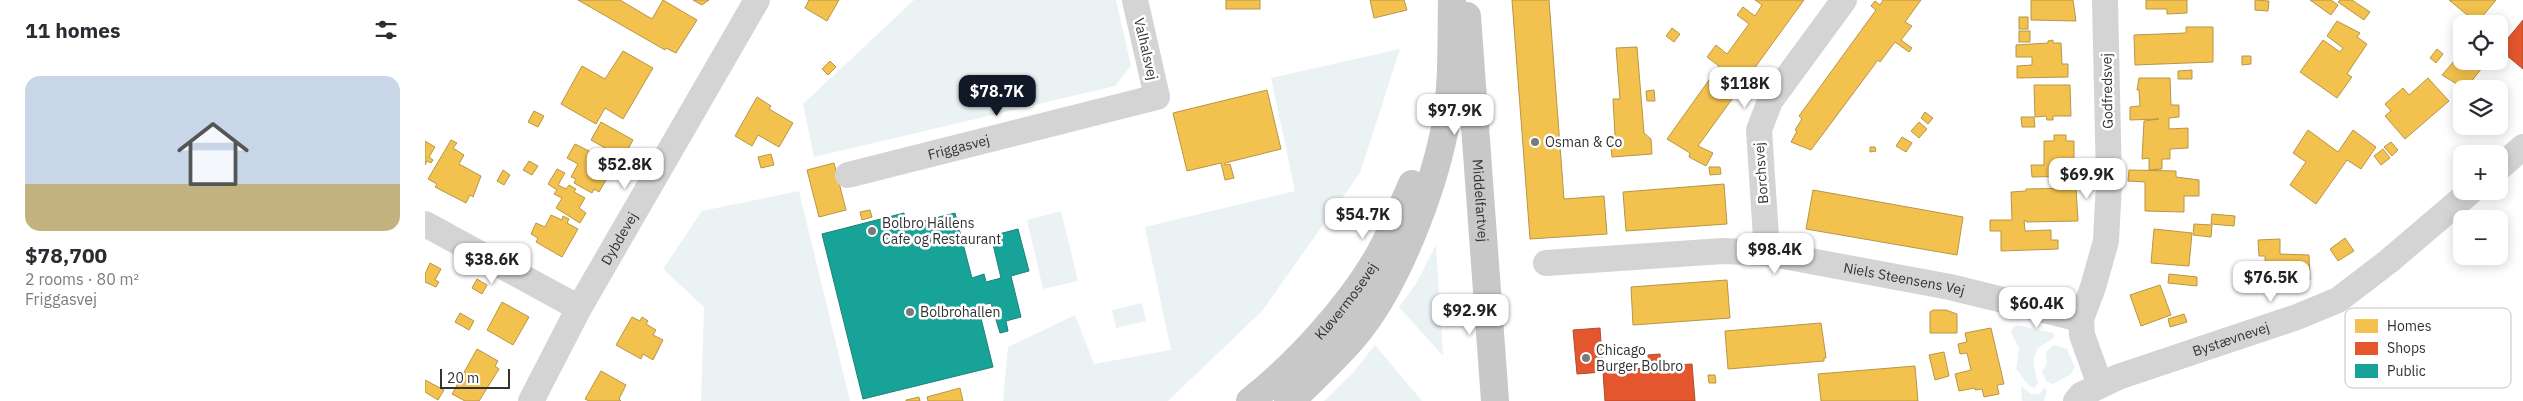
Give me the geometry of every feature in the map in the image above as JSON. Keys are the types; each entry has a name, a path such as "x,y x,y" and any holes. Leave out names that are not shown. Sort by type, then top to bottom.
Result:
{"main road":[{"name":"Kløvermosevej","path":"1288,401 1297,395 1353,338 1373,311 1400,263 1432,180 1445,127 1451,66 1452,0"},
{"name":"Middelfartvej","path":"1466,0 1495,401"},
{"name":"Kløvermosevej","path":"1250,401 1282,376 1347,301 1380,254 1417,174 1451,66"}],"street":[{"name":"Dybdevej","path":"531,401 579,308 757,0"},
{"name":"Valhalsvej","path":"1135,0 1157,97"},
{"name":"Borchsvej","path":"1767,253 1759,130 1769,101 1844,0"},
{"name":"Godfredsvej","path":"2100,385 2081,335 2081,318 2093,287 2106,241 2109,183 2105,0"},
{"name":"Friggasvej","path":"848,175 1157,97"},
{"path":"2508,160 2523,147"},
{"name":"Bystævnevej","path":"2076,401 2081,395 2100,385 2297,316 2337,300 2389,261 2460,200"},
{"path":"425,224 579,308"},
{"name":"Niels Steensens Vej","path":"1546,263 1723,251 1767,253 1950,287 2081,318"}],"shaded area":[{"path":"914,0 1116,0 1131,66 1115,86 814,157 803,104"},
{"path":"1400,49 1360,173 1262,311 1168,401 1003,401 1008,347 1075,315 1094,364 1171,350 1145,227 1295,191 1271,78"},
{"path":"799,191 850,401 701,401 704,307 663,269 702,211"},
{"path":"1061,211 1078,281 1043,289 1027,220"},
{"path":"1436,245 1443,356 1399,307 1416,284"},
{"path":"1142,303 1146,321 1116,328 1112,310"},
{"path":"2018,325 2053,333 2055,336 2038,349 2034,357 2034,367 2038,382 2035,388 2029,386 2016,369 2019,348 2011,333 2013,327"},
{"path":"1375,345 1422,401 1324,401 1353,373"},
{"path":"2054,345 2067,349 2075,367 2071,374 2053,384 2046,381 2042,371 2047,363 2046,352"},
{"path":"2021,386 2031,394 2039,394 2044,388 2047,389 2044,401 2022,401"}],"building: Homes":[{"path":"578,0 620,0 652,19 663,0 697,20 676,53 666,48 665,50"},
{"path":"693,0 709,0 702,5"},
{"path":"809,0 839,0 827,21 805,8"},
{"path":"1226,0 1260,0 1260,9 1226,9"},
{"path":"1370,0 1404,0 1407,10 1374,18"},
{"path":"1512,0 1549,0 1564,199 1604,196 1607,234 1530,239"},
{"path":"1755,0 1804,0 1698,146 1713,153 1706,166 1689,157 1690,153 1667,139 1719,66 1707,57 1716,45 1727,54 1749,24 1737,15 1743,7 1755,16 1762,5"},
{"path":"1883,0 1921,0 1905,22 1912,26 1901,40 1912,48 1909,52 1895,42 1880,62 1878,60 1811,150 1791,142 1797,131 1795,130 1802,119 1799,116 1876,10 1871,6 1875,1 1880,5"},
{"path":"2031,0 2073,0 2076,21 2031,20"},
{"path":"2146,0 2187,0 2187,13 2167,14 2167,9 2146,9"},
{"path":"2255,0 2269,1 2268,11 2255,10"},
{"path":"2310,0 2331,0 2338,5 2331,15"},
{"path":"2340,0 2352,0 2370,12 2364,20 2338,2"},
{"path":"2449,0 2496,0 2484,15 2467,15"},
{"path":"2019,17 2028,17 2028,29 2019,29"},
{"path":"2337,21 2360,33 2357,37 2367,44 2347,74 2352,77 2337,98 2300,72 2323,40 2340,52 2343,48 2327,36"},
{"path":"2186,27 2213,27 2213,62 2135,65 2134,35 2186,33"},
{"path":"1672,28 1680,34 1674,42 1666,36"},
{"path":"2019,31 2030,31 2030,42 2019,42"},
{"path":"2053,40 2053,43 2061,43 2062,64 2068,64 2068,77 2017,78 2017,66 2032,65 2032,57 2016,57 2016,45 2048,43 2048,41"},
{"path":"1637,47 1644,133 1651,139 1652,154 1612,157 1610,136 1615,135 1613,99 1620,99 1616,48"},
{"path":"2437,49 2443,54 2436,63 2430,58"},
{"path":"623,51 653,68 623,119 605,108 596,124 561,104 582,66 605,79"},
{"path":"2242,56 2251,56 2251,64 2242,65"},
{"path":"830,61 836,67 828,75 822,69"},
{"path":"2453,62 2453,70 2480,70 2472,80 2453,80 2453,82 2442,75"},
{"path":"2192,70 2192,79 2178,79 2178,71"},
{"path":"2139,78 2170,78 2171,105 2179,105 2179,117 2169,118 2169,129 2188,128 2188,148 2170,149 2170,159 2162,159 2162,169 2149,170 2149,158 2142,159 2144,121 2159,119 2130,120 2130,107 2140,106 2139,90 2137,90"},
{"path":"2428,78 2449,101 2405,139 2385,116 2391,111 2385,104 2403,88 2409,95"},
{"path":"2034,85 2070,85 2071,116 2053,116 2053,120 2047,120 2046,116 2035,117"},
{"path":"1267,90 1281,149 1225,163 1225,165 1230,164 1234,178 1225,180 1221,163 1187,171 1173,113"},
{"path":"1654,90 1655,101 1647,101 1646,91"},
{"path":"757,97 771,106 769,109 793,123 779,147 758,135 752,146 735,136"},
{"path":"534,111 544,116 538,127 528,122"},
{"path":"1925,112 1933,118 1928,124 1921,118"},
{"path":"2021,117 2034,117 2035,127 2022,127"},
{"path":"601,122 633,140 623,158 591,140"},
{"path":"1919,122 1927,129 1919,138 1911,131"},
{"path":"2308,130 2338,152 2353,130 2376,147 2361,169 2347,160 2316,204 2290,185 2306,162 2293,153"},
{"path":"2054,135 2066,135 2066,141 2074,141 2074,176 2032,177 2031,165 2044,165 2044,141 2054,141"},
{"path":"1902,137 1912,143 1906,152 1896,146"},
{"path":"451,140 457,143 453,148 464,155 459,164 481,176 473,197 470,195 466,203 435,187 437,184 428,179"},
{"path":"425,141 435,147 429,157 433,160 431,163 427,161 425,165"},
{"path":"2391,142 2398,150 2392,156 2384,147"},
{"path":"575,144 615,164 599,192 594,189 592,193 574,183 576,179 571,177 578,164 567,158"},
{"path":"1870,147 1875,147 1876,151 1870,152"},
{"path":"2383,149 2390,158 2381,165 2374,156"},
{"path":"771,154 774,165 761,168 758,157"},
{"path":"529,161 538,166 532,175 523,170"},
{"path":"834,163 846,210 819,217 807,170"},
{"path":"1709,167 1720,167 1721,174 1710,175"},
{"path":"557,169 565,173 558,185 566,189 569,185 576,189 574,192 585,198 579,208 586,213 580,223 556,208 562,198 554,194 557,190 548,184"},
{"path":"503,170 510,175 504,185 497,181"},
{"path":"2129,170 2176,171 2176,177 2199,180 2199,196 2184,196 2184,212 2145,211 2145,182 2128,181"},
{"path":"1724,184 1727,224 1626,231 1623,192"},
{"path":"2076,188 2078,221 2027,222 2024,220 2025,231 2051,230 2051,240 2058,240 2058,249 2001,251 2001,231 1990,231 1990,220 2012,220 2011,192 2026,191 2026,189"},
{"path":"1813,190 1963,217 1957,255 1806,229"},
{"path":"870,210 872,217 862,220 860,212"},
{"path":"2212,214 2235,216 2234,226 2211,224"},
{"path":"551,215 562,220 563,216 569,219 567,223 578,229 562,257 536,242 538,238 531,234 536,223 545,227"},
{"path":"2194,224 2212,225 2211,237 2193,235"},
{"path":"2154,229 2192,233 2189,266 2151,263"},
{"path":"2345,238 2354,251 2338,261 2330,249"},
{"path":"2280,239 2280,254 2309,255 2310,280 2266,284 2265,256 2259,256 2258,240"},
{"path":"430,263 441,269 435,280 439,282 436,287 425,282 425,274"},
{"path":"2169,274 2197,277 2197,286 2168,283"},
{"path":"477,279 487,285 482,294 472,288"},
{"path":"1727,280 1730,318 1633,325 1631,287"},
{"path":"2160,285 2171,315 2141,326 2130,295"},
{"path":"502,302 529,317 513,345 487,330"},
{"path":"1933,310 1946,310 1957,314 1957,333 1930,333 1930,312"},
{"path":"460,313 474,321 469,330 455,322"},
{"path":"2184,314 2187,322 2170,327 2168,319"},
{"path":"632,317 640,321 642,317 648,321 646,324 656,330 653,335 663,340 653,360 643,354 641,359 616,345"},
{"path":"1821,323 1826,358 1824,358 1824,361 1728,369 1725,331"},
{"path":"1991,328 2004,384 1997,385 1999,394 1984,397 1982,389 1975,390 1975,388 1959,391 1955,374 1971,370 1967,353 1960,354 1958,344 1967,342 1965,333"},
{"path":"477,349 498,361 495,366 499,369 479,401 465,401 452,394"},
{"path":"1944,352 1949,376 1935,380 1929,355"},
{"path":"1915,366 1918,401 1821,401 1818,374"},
{"path":"601,371 626,385 619,399 621,401 589,401 585,399"},
{"path":"1708,375 1715,375 1716,383 1709,383"},
{"path":"425,380 444,390 438,400 425,392"},
{"path":"960,388 963,401 928,401 927,397"},
{"path":"919,397 920,401 906,401 906,400"}],"building: Shops":[{"path":"2523,20 2523,69 2508,56 2508,38"},
{"path":"1600,328 1603,371 1607,370 1606,362 1626,361 1627,367 1631,366 1631,369 1649,368 1648,355 1660,354 1661,366 1692,364 1695,401 1605,401 1603,372 1577,374 1573,330"}],"building: Public":[{"name":"Bolbrohallen","path":"904,213 907,225 955,213 972,278 984,274 986,282 1001,278 991,236 1018,229 1029,271 1011,276 1021,317 1006,321 1008,331 1000,333 991,303 978,306 993,367 863,399 822,234"}],"place":[{"name":"Osman & Co","path":"1535,142"},
{"name":"Bolbro Hallens Cafe og Restaurant","path":"872,231"},
{"name":"Bolbrohallen","path":"910,312"},
{"name":"Chicago Burger Bolbro","path":"1586,358"}]}
